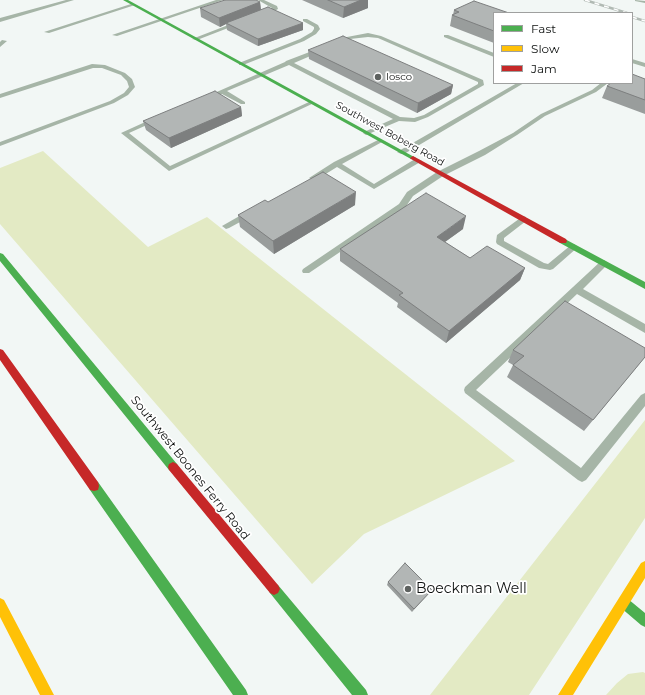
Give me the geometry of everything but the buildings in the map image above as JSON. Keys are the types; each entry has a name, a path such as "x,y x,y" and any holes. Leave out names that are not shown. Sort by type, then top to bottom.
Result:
{"main road":[{"name":"Southwest Boberg Road","path":"125,0 645,286"},
{"name":"Southwest Boones Ferry Road","path":"0,256 361,695"},
{"path":"0,353 241,695"},
{"path":"565,695 624,603 645,567"},
{"path":"624,603 645,620"},
{"path":"0,604 47,695"}],"lane":[{"path":"0,20 72,0"},
{"path":"115,35 221,0"},
{"path":"254,18 275,9 275,7 260,0"},
{"path":"637,0 645,2"},
{"path":"47,32 133,5"},
{"path":"195,39 247,20"},
{"path":"241,64 302,40 314,33 317,29 316,26 305,20"},
{"path":"201,100 259,74 349,38 368,35 379,37 481,81 481,85 426,116 415,120 399,119 386,122 366,133"},
{"path":"446,36 493,55"},
{"path":"633,61 645,65"},
{"path":"288,62 399,119"},
{"path":"0,96 92,66 103,66 118,72 130,80 132,87 126,94 112,102 0,144"},
{"path":"401,152 519,84"},
{"path":"306,271 402,206 410,194 440,174 482,153 515,134 543,115 594,91 604,84"},
{"path":"222,91 243,103"},
{"path":"166,115 124,133 169,169 311,102"},
{"path":"302,184 380,141"},
{"path":"337,164 374,187 418,161"},
{"path":"226,226 254,210"},
{"path":"523,219 500,237 500,242 542,266 550,267 574,247"},
{"path":"604,263 469,390 582,476 645,398"},
{"path":"576,289 645,329"}],"green space":[{"path":"43,151 148,247 207,217 515,461 364,534 312,584 0,224 0,168"},
{"path":"645,420 645,518 529,695 430,695"},
{"path":"645,673 645,695 606,695 628,674"}],"railway":[{"path":"585,0 624,12"},
{"path":"633,17 645,21"}],"traffic: fast":[{"path":"125,0 413,158"},
{"path":"563,241 645,286"},
{"path":"0,256 173,467"},
{"path":"94,486 241,695"},
{"path":"274,589 361,695"},
{"path":"624,603 645,621"}],"traffic: slow":[{"path":"565,695 645,567"},
{"path":"0,604 47,695"}],"traffic: jam":[{"path":"413,158 563,241"},
{"path":"0,353 94,486"},
{"path":"173,467 274,589"}],"place":[{"name":"Iosco","path":"378,77"},
{"name":"Boeckman Well","path":"408,589"}]}
